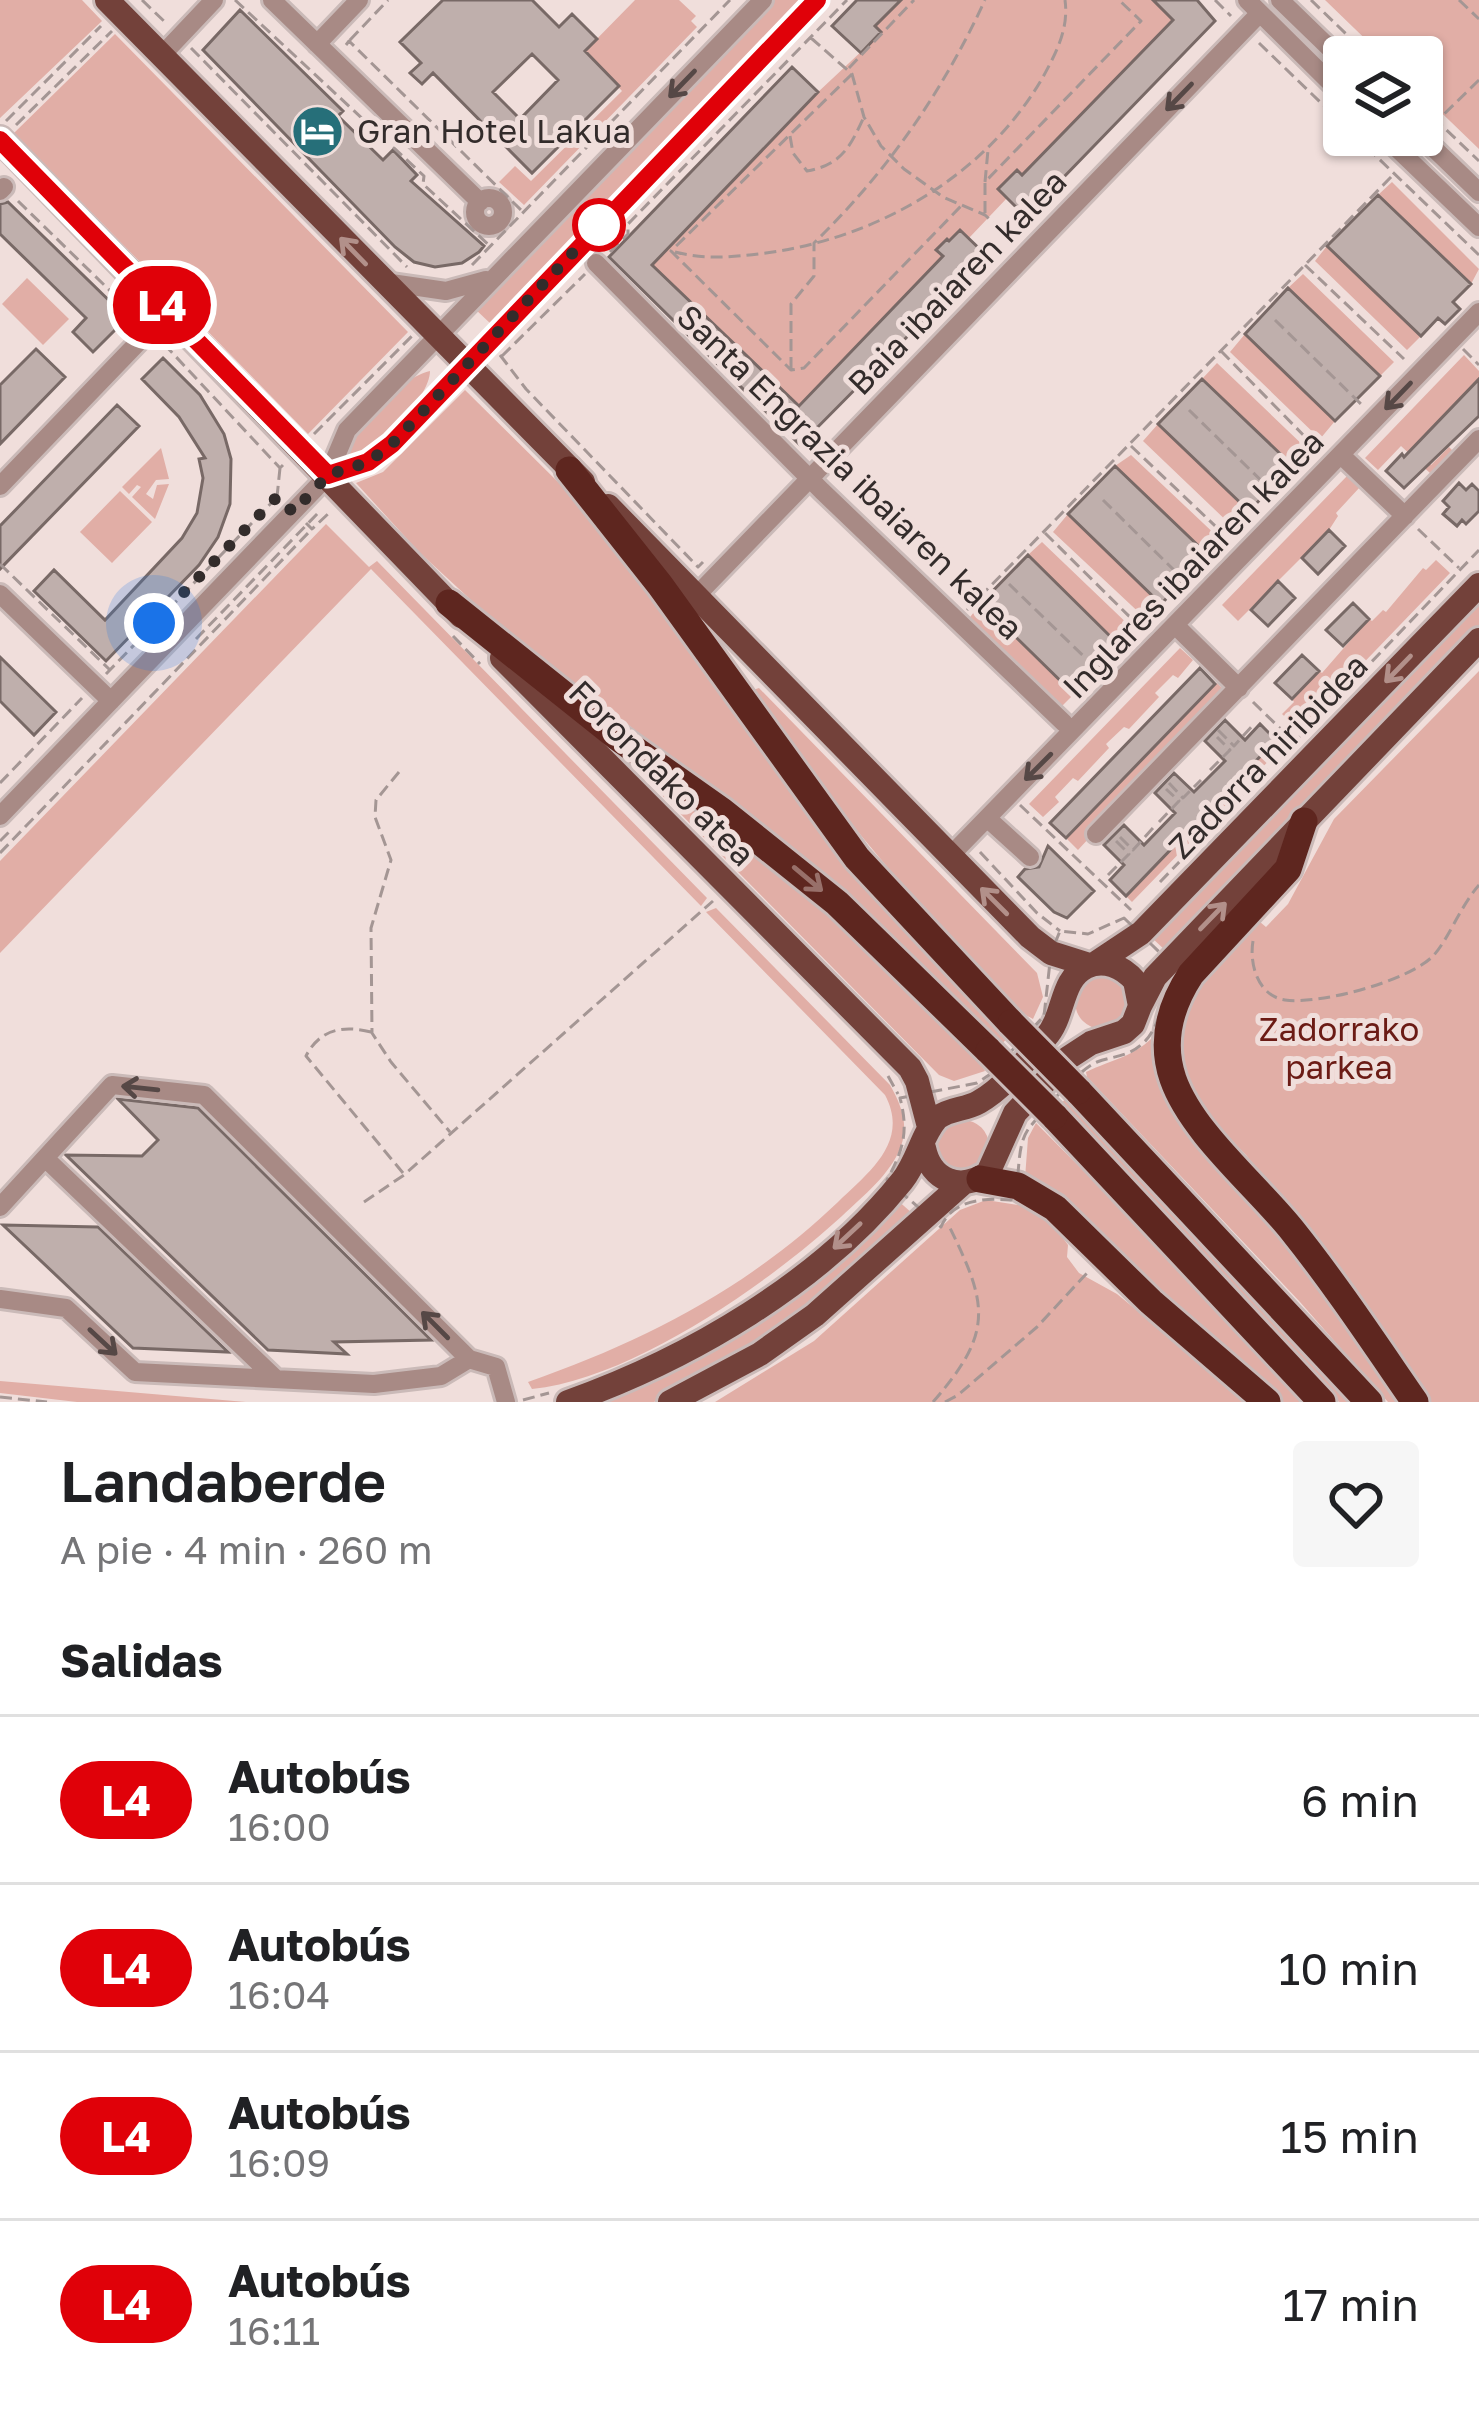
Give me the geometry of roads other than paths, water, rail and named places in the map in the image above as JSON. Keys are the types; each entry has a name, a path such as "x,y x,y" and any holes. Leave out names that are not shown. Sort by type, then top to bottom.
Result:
{"highway":[{"path":"569,470 660,585 857,858 1369,1402"},
{"path":"448,617 775,851 864,926 1054,1116 1322,1402"},
{"path":"1304,821 1288,869 1179,993 1168,1025 1168,1061 1195,1118 1293,1232 1415,1402"},
{"path":"971,1181 1018,1186 1055,1208 1151,1302 1267,1402"}],"main road":[{"path":"120,10 569,470 958,848 1030,937 1051,953 1111,964 1128,973 1139,992 1140,1006"},
{"name":"Forondako atea","path":"0,140 328,475 448,617 910,1068 917,1081 926,1138"},
{"name":"Zadorra hiribidea","path":"1092,964 1142,933 1470,577"},
{"path":"670,1402 760,1354 815,1315 994,1165 1007,1125 1022,1106 1079,1049 1133,1024 1155,976 1476,646"},
{"path":"564,1396 686,1352 752,1312 853,1231 896,1189 944,1113 980,1102 1048,1035 1062,1012 1069,983 1092,964"},
{"path":"926,1138 937,1174 971,1181"}],"street":[{"path":"161,55 214,0"},
{"path":"272,0 479,202"},
{"path":"317,44 359,0"},
{"path":"0,816 328,475 347,430 432,329 496,276 763,0"},
{"path":"328,475 378,456 816,0"},
{"path":"1280,0 1323,42"},
{"path":"1254,7 1323,75"},
{"name":"Baia ibaiaren kalea","path":"698,594 1245,29 1254,7"},
{"path":"1405,156 1479,227"},
{"path":"1442,156 1479,192"},
{"name":"Santa Engrazia ibaiaren kalea","path":"596,263 1064,723"},
{"path":"383,281 446,291 496,276"},
{"name":"Inglares ibaiaren kalea","path":"958,848 1479,312"},
{"path":"0,486 150,330"},
{"path":"1102,828 1479,439"},
{"path":"1341,454 1405,516"},
{"path":"0,593 111,701"},
{"path":"1176,626 1239,688"},
{"path":"987,818 1030,856"},
{"path":"0,1207 112,1085 204,1095 470,1359 496,1367 506,1402"},
{"path":"45,1157 276,1379"},
{"path":"0,1299 66,1308 135,1372 374,1384 441,1376 470,1359"}],"place":[{"name":"Gran Hotel Lakua","path":"318,131"}],"park label":[{"name":"Zadorrako parkea","path":"1339,1048"}]}
